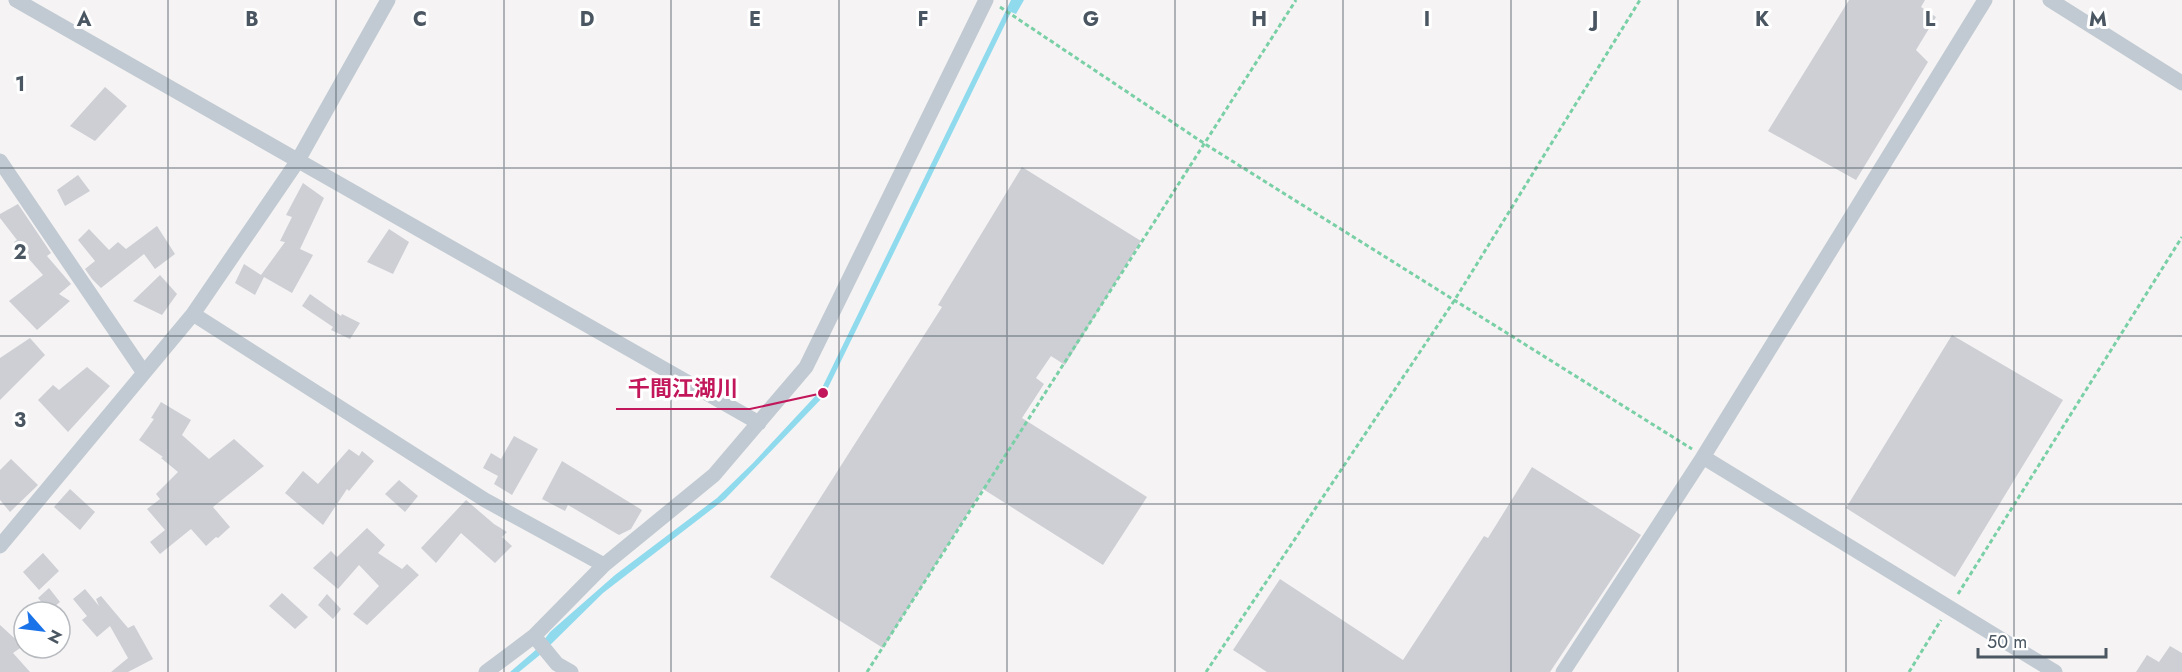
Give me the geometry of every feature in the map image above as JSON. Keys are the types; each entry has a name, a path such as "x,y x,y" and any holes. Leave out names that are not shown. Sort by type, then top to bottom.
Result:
{"street":[{"path":"16,0 759,423"},
{"path":"0,546 193,314 297,162 388,0"},
{"path":"1563,672 1703,457 1984,0"},
{"path":"2050,0 2182,83"},
{"path":"486,672 534,636 604,565 714,475 806,367 993,3"},
{"path":"0,161 144,373"},
{"path":"193,314 485,500 604,565"},
{"path":"1703,457 2055,672"},
{"path":"534,636 557,664 571,672"}],"path":[{"path":"867,672 1296,0"},
{"path":"1206,672 1454,301 1640,0"},
{"path":"993,3 1205,144 1703,457"},
{"path":"1909,672 2182,237"}],"water":[{"path":"1011,0 1024,0 1016,14 1011,12 824,396 725,499 603,593 541,654 519,672 510,672 538,648 550,632 615,575 717,498 821,390"}],"building":[{"path":"1849,0 1925,0 1921,7 1936,17 1916,50 1928,62 1856,180 1768,131"},
{"path":"105,87 127,106 95,141 70,126"},
{"path":"1022,167 1141,241 1065,365 1051,356 1036,378 1044,384 1022,418 1147,497 1103,565 983,489 883,648 770,577 942,307 938,305"},
{"path":"78,175 90,191 65,206 57,190"},
{"path":"303,183 324,198 300,249 313,255 292,293 264,277 255,295 235,283 244,264 261,275 285,242 280,241 292,217 286,215"},
{"path":"18,204 51,253 47,256 71,284 59,294 70,301 37,330 9,301 43,275 14,242 17,240 0,218 0,214"},
{"path":"157,226 175,254 155,269 144,254 101,288 92,279 85,269 95,261 78,240 89,229 109,250 118,242 126,249"},
{"path":"389,229 409,242 393,274 367,262"},
{"path":"160,275 177,294 162,315 133,301"},
{"path":"310,294 341,316 342,314 360,323 350,339 331,330 333,327 302,306"},
{"path":"1952,335 2063,400 1955,577 1846,508"},
{"path":"30,338 45,355 0,400 0,358"},
{"path":"87,367 110,386 68,432 38,400 53,385 59,390"},
{"path":"161,402 191,420 182,435 209,459 234,439 264,466 213,507 230,527 218,538 216,537 206,546 191,529 160,554 150,542 165,530 147,509 160,499 156,494 178,472 161,458 163,457 139,440 154,419 151,418"},
{"path":"514,436 538,449 512,495 494,484 498,476 483,468 491,453 501,459"},
{"path":"349,449 359,456 362,451 374,461 349,491 347,489 323,525 285,493 303,471 318,484"},
{"path":"11,459 38,485 10,512 0,500 0,470"},
{"path":"562,461 642,510 631,529 619,535 568,505 565,511 542,499"},
{"path":"1532,467 1641,535 1550,672 1267,672 1233,650 1280,579 1403,660 1484,536 1488,538"},
{"path":"399,480 418,496 405,512 385,494"},
{"path":"70,489 95,512 80,530 54,507"},
{"path":"466,500 507,532 502,537 512,546 495,563 461,533 436,563 421,548"},
{"path":"367,528 385,545 378,553 402,569 407,564 419,575 367,625 353,614 379,586 359,565 338,589 313,568 331,551 337,557"},
{"path":"43,553 59,571 39,590 23,572"},
{"path":"49,588 58,600 40,600 38,598"},
{"path":"85,589 99,606 96,599 101,596 128,628 134,625 153,659 128,672 111,672 128,658 110,626 97,637 82,620 87,616 73,599"},
{"path":"282,593 308,617 295,629 269,606"},
{"path":"327,594 341,609 333,619 318,605"},
{"path":"0,625 12,636 12,660 19,660 30,672 0,672"},
{"path":"2170,646 2182,653 2182,672 2136,672 2147,655 2159,662"}],"place":[{"name":"千間江湖川","path":"823,393"}]}
